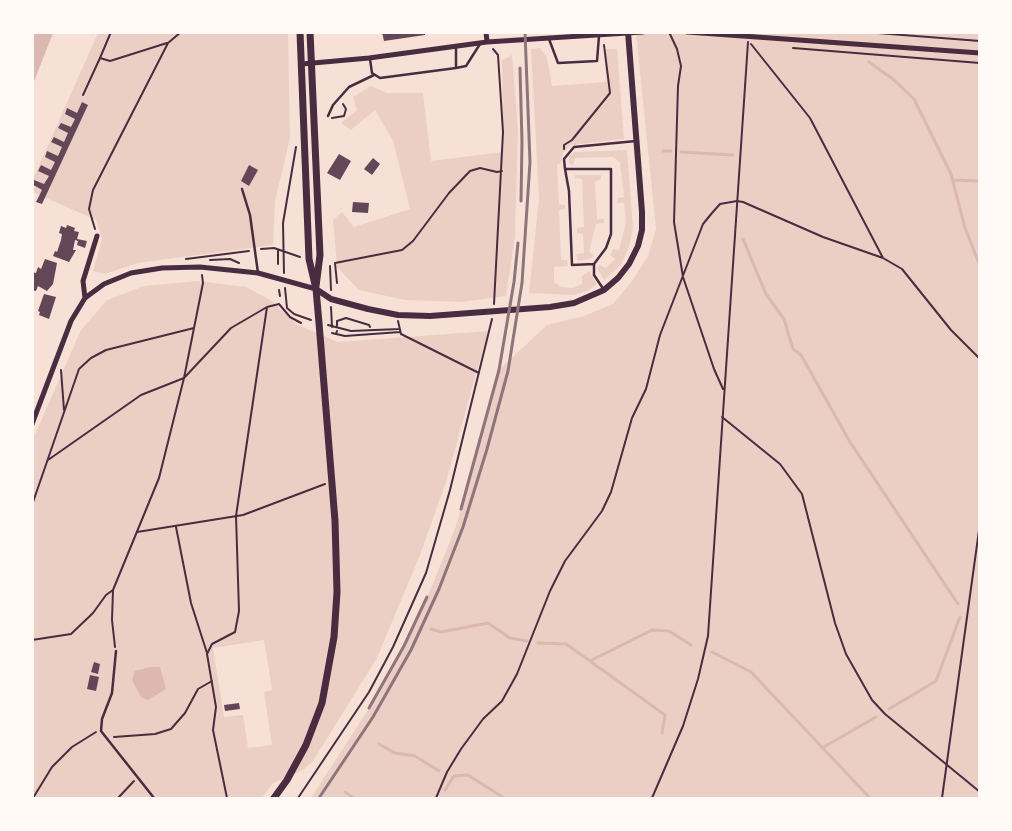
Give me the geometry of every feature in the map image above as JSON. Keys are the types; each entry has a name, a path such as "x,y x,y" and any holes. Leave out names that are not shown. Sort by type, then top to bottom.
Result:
{"main road":[{"path":"274,798 288,780 306,745 322,703 334,637 338,560 316,289 309,259 300,32"},
{"path":"310,32 320,255 316,289"}],"street":[{"path":"484,42 486,32"},
{"path":"32,424 71,321 85,298 104,284 131,273 162,268 200,267 258,273 316,289 331,299 398,315 430,316 487,313 550,307 574,303 604,290 618,278 629,264 638,246 642,230 628,32"},
{"path":"302,64 369,58 484,42 643,32"},
{"path":"686,32 980,53"},
{"path":"85,298 83,281 97,236"}],"lane":[{"path":"548,38 558,63 597,61 599,34"},
{"path":"369,58 374,75 380,78 456,68 466,66 484,42"},
{"path":"456,46 456,68"},
{"path":"328,116 338,98 349,87 374,75"},
{"path":"594,264 572,265 569,191 564,158 574,147 637,141"},
{"path":"565,169 611,169 611,234 606,248 594,264 594,275 604,290"},
{"path":"242,189 250,215 258,273"},
{"path":"116,652 112,693 102,719 101,730 154,798"}],"path":[{"path":"84,95 111,32"},
{"path":"97,236 89,209 93,190 168,43 181,32"},
{"path":"669,32 677,49 681,66 678,86 674,222 683,277 714,369 724,392"},
{"path":"864,32 980,41"},
{"path":"564,158 564,145 572,140 610,93 606,48 599,34"},
{"path":"748,37 751,44 810,118 883,258"},
{"path":"652,798 683,726 698,679 708,636 748,37"},
{"path":"298,798 369,692 409,612 437,540 479,372 496,294 503,132 498,55 484,42"},
{"path":"100,58 110,61 168,43"},
{"path":"751,44 757,43"},
{"path":"791,48 980,63"},
{"path":"332,118 344,116 346,109 338,98"},
{"path":"284,265 282,252 288,186 295,149 304,132"},
{"path":"337,283 335,263 402,250 413,241 449,193 470,171 480,168 497,172 502,171"},
{"path":"436,798 447,772 461,748 483,719 502,701 518,674 550,591 565,561 602,511 611,492 632,418 646,389 660,335 703,224 720,204 737,201 823,237 883,258 902,269 952,330 980,360"},
{"path":"185,260 256,250 278,250 300,257"},
{"path":"278,250 278,264"},
{"path":"330,266 331,280"},
{"path":"116,652 112,620 113,590 158,478 184,378 203,283 200,267"},
{"path":"279,290 280,296"},
{"path":"285,292 287,308 299,316 315,322"},
{"path":"331,299 332,327 351,331 400,331 479,372"},
{"path":"48,460 142,395 184,378 231,328 266,307 279,304 290,317 301,323"},
{"path":"207,654 212,644 234,632 238,611 236,516 266,307"},
{"path":"337,326 337,321 346,318 370,324 370,327"},
{"path":"32,506 80,369 91,358 106,350 194,328"},
{"path":"332,333 336,332 346,336 400,331"},
{"path":"55,362 61,366 64,412"},
{"path":"722,417 780,464 802,494 835,623 846,654 872,700 885,714 946,762 980,792"},
{"path":"136,532 243,515 332,481"},
{"path":"942,798 980,523"},
{"path":"176,527 191,603 207,654 212,680 216,707 213,730 227,798"},
{"path":"32,640 71,634 92,613 106,595 113,590"},
{"path":"107,738 155,734 171,729 185,712 198,689 212,680"},
{"path":"32,798 52,767 72,747 88,735 101,730"},
{"path":"118,798 138,778"}],"shaded area":[{"path":"32,33 53,33 33,84"},
{"path":"98,33 288,33 290,138 275,201 273,245 138,263 105,274 93,271 102,239 96,220 33,192 33,179"},
{"path":"636,33 979,33 979,798 311,798 366,713 404,646 432,586 456,526 499,370 547,325 584,316 613,304 632,281 648,256 656,229"},
{"path":"540,48 547,57 552,86 606,82 604,49 617,49 624,139 571,145 563,153 561,164 557,164 559,204 565,205 565,209 559,210 561,260 567,260 568,266 554,267 554,282 561,287 573,288 582,284 582,276 589,271 597,284 589,290 574,295 529,293 539,199 531,49"},
{"path":"512,55 518,129 515,236 506,296 462,302 405,300 359,290 337,267 333,220 342,212 354,227 410,209 393,141 375,110 351,130 341,123 357,110 353,97 371,86 387,93 423,93 431,161 503,152 502,60"},
{"path":"627,150 633,227 629,247 621,265 604,280 597,268 600,265 606,268 615,259 610,255 613,249 619,250 626,222 624,203 617,203 618,198 624,197 620,162 613,157 575,158 573,165 569,163 569,156 575,152"},
{"path":"575,175 601,175 601,179 595,182 597,219 604,219 604,223 596,224 589,252 594,255 581,261 577,260 576,254 584,253 583,234 577,233 577,228 584,227 582,179 575,178"},
{"path":"198,281 246,287 272,301 296,324 338,342 488,331 446,482 420,555 377,658 313,761 303,770 273,783 262,798 33,798 33,439 81,330 107,300 144,286","holes":["264,640 272,690 264,692 272,745 248,748 243,715 224,717 213,648"]},
{"path":"150,667 160,667 166,689 148,700 141,697 132,680 135,671"}],"building":[{"path":"382,32 425,32 425,35 384,41"},
{"path":"82,102 88,105 42,204 36,202 42,190 32,184 34,180 44,184 49,176 38,171 41,165 51,170 55,162 45,157 47,151 58,156 62,147 51,142 54,137 64,142 68,133 58,128 61,123 71,127 75,119 65,114 67,108 77,113"},
{"path":"339,154 351,161 340,180 327,173"},
{"path":"373,158 380,164 372,175 364,169"},
{"path":"249,165 258,170 249,186 241,181"},
{"path":"353,202 369,203 368,213 352,212"},
{"path":"67,225 75,228 74,231 79,232 77,239 87,241 85,248 77,245 78,241 75,240 73,250 76,250 69,262 53,256 55,251 57,252 61,240 62,234 59,233 61,226 66,228"},
{"path":"45,259 57,263 53,284 47,291 38,286 36,291 32,290 32,272 36,273 38,267 41,269"},
{"path":"44,294 56,297 49,319 39,315 40,312 38,311"},
{"path":"94,662 100,664 98,674 91,672"},
{"path":"90,675 99,677 96,691 87,689"},
{"path":"239,703 240,709 225,711 224,705"}],"waterway":[{"path":"869,62 894,80 914,99 951,174 965,228 980,266"},
{"path":"663,151 671,151"},
{"path":"681,152 733,155"},
{"path":"953,180 980,181"},
{"path":"743,239 766,294 784,319 793,349 801,355 850,442 958,604"},
{"path":"889,709 936,681 960,617"},
{"path":"431,629 441,632 488,623 510,638 527,641"},
{"path":"538,643 566,644 590,661 652,630 669,631 691,645"},
{"path":"712,652 751,672 870,798"},
{"path":"590,661 665,715 662,733"},
{"path":"822,748 876,717"},
{"path":"379,744 395,753 415,756 439,771"},
{"path":"445,790 454,776 468,775 504,798"},
{"path":"345,792 354,798"}],"railway":[{"path":"319,798 373,717 411,650 439,589 463,527 508,371 522,283 530,162 525,32"},
{"path":"520,68 521,201"},
{"path":"461,509 499,370 514,282 518,243"},
{"path":"369,708 404,646 427,597"}]}
